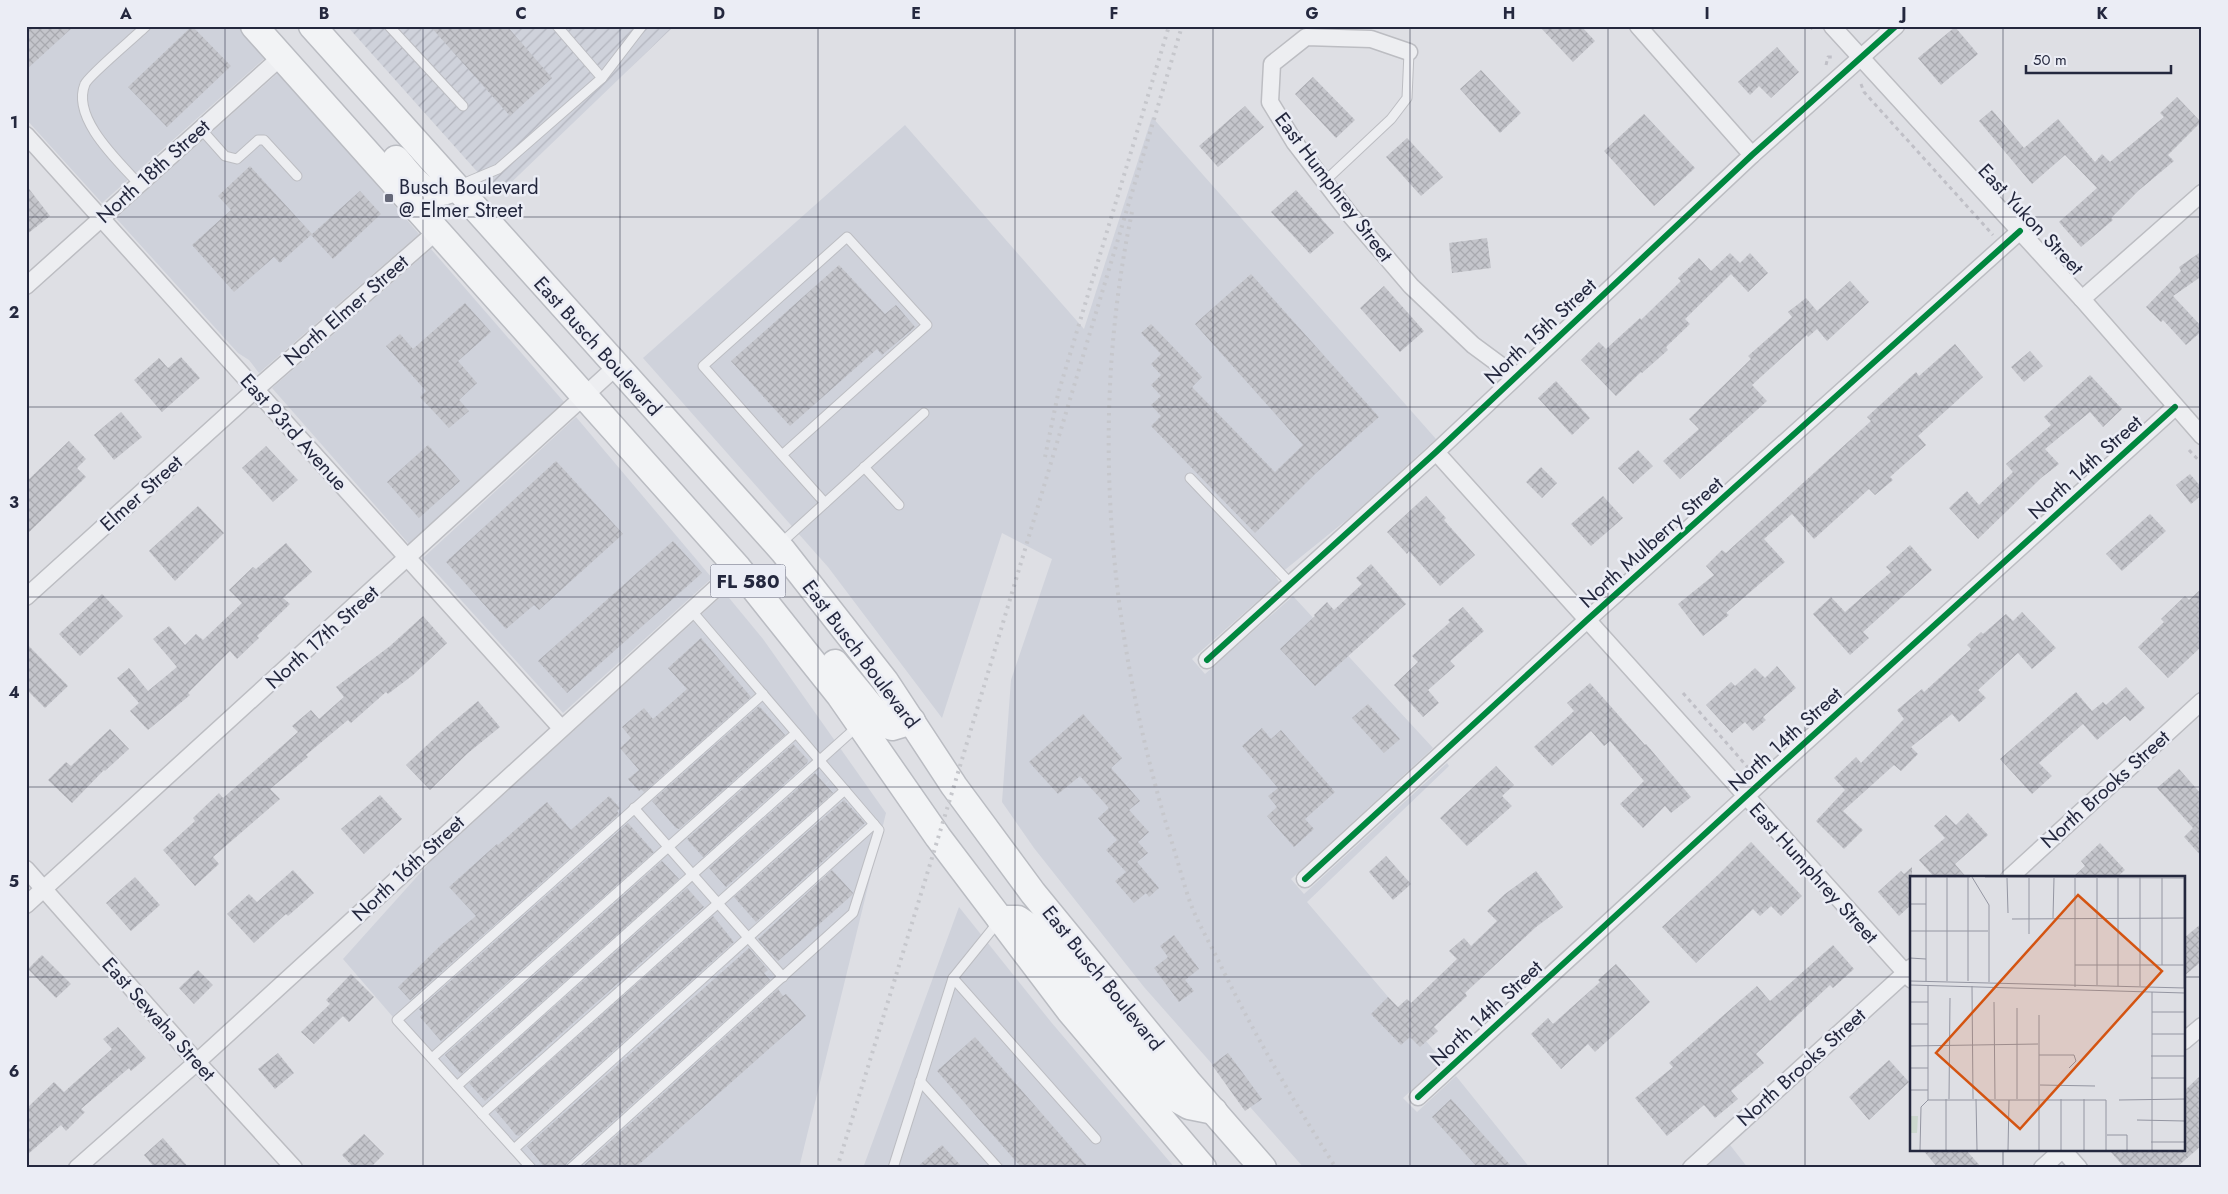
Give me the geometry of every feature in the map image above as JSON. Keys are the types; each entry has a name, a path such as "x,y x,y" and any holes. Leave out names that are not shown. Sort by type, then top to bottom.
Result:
{"main road":[{"name":"FL 580","path":"254,26 738,568 860,725 938,837 1069,1010 1203,1168"},
{"name":"East Busch Boulevard","path":"313,26 778,546 885,681 954,786 1033,893 1214,1112 1263,1168"},
{"path":"280,57 310,73 340,96 419,184 433,193 443,194 455,187"},
{"path":"771,609 786,610 797,617 886,725 892,727 912,722"},
{"path":"1000,919 1018,919 1030,927 1173,1097 1189,1106 1214,1112"}],"street":[{"path":"1638,26 1752,155"},
{"name":"East Yukon Street","path":"1832,26 2082,299 2202,436"},
{"name":"North 15th Street","path":"1206,660 1436,452 1752,155 1896,26"},
{"name":"East Humphrey Street","path":"1409,52 1371,39 1306,37 1272,64 1270,102 1295,143 1351,216 1411,286 1473,345 1516,376"},
{"name":"North 18th Street","path":"26,286 280,57"},
{"name":"East 93rd Avenue","path":"26,136 561,728"},
{"path":"2082,299 2202,193"},
{"name":"North Elmer Street","path":"256,389 437,231"},
{"name":"North Mulberry Street","path":"1306,879 1587,620 2020,231"},
{"name":"North 17th Street","path":"26,905 408,559 617,366"},
{"name":"Elmer Street","path":"26,597 256,389"},
{"name":"North 14th Street","path":"1418,1098 1745,797 2175,407"},
{"name":"East Humphrey Street","path":"1436,452 1745,797 1910,973"},
{"name":"North 16th Street","path":"77,1168 197,1062 738,568"},
{"name":"North Brooks Street","path":"2011,876 2202,701"},
{"name":"East Sewaha Street","path":"26,869 294,1168"},
{"name":"North Brooks Street","path":"1691,1168 1910,973"},
{"path":"2186,1039 2202,1026"},
{"path":"2042,1168 2060,1152"},
{"path":"2064,1152 2080,1168"}],"lane":[{"path":"138,184 102,142 90,123 81,102 85,83 146,26"},
{"path":"390,26 463,106"},
{"path":"557,26 602,78"},
{"path":"455,187 498,168 602,78 642,26"},
{"path":"1325,181 1391,119 1407,98 1409,52"},
{"path":"201,129 225,156 237,159 258,140 264,140 297,176"},
{"path":"782,455 927,325 847,236 703,366 782,455 825,503"},
{"path":"778,546 924,413"},
{"path":"864,467 899,505"},
{"path":"1190,478 1291,584"},
{"path":"572,1168 853,913 879,830 691,610"},
{"path":"531,1168 397,1020 763,694"},
{"path":"457,1086 860,725"},
{"path":"432,1058 796,733"},
{"path":"482,1114 845,790"},
{"path":"634,808 783,977"},
{"path":"514,1149 874,824"},
{"path":"893,1168 953,978 1000,919"},
{"path":"953,978 1096,1139"},
{"path":"920,1081 998,1168"}],"path":[{"path":"1861,84 1864,92 1995,237"},
{"path":"1683,693 1751,772 1757,766"}],"shaded area":[{"path":"26,26 240,26 266,57 102,203 26,119"},
{"path":"347,26 674,26 498,195"},
{"path":"279,72 419,234 259,373 249,360 238,353 116,218"},
{"path":"1152,117 1436,439 1349,518 1276,577 1279,582 1192,659 1205,674 1293,596 1433,748 1291,879 1304,894 1447,763 1449,766 1307,902 1443,1061 1403,1098 1417,1112 1456,1076 1530,1168 1304,1168 1144,987 1034,848 1002,802 1011,680 1052,559 1002,533 942,718 828,567 643,358 905,125 1084,329"},
{"path":"431,249 564,402 409,544 272,388"},
{"path":"576,417 712,578 563,713 423,558"},
{"path":"725,593 763,639 886,813 799,1168 523,1168 343,959 431,861"},
{"path":"959,907 1051,1022 1175,1168 863,1168"},
{"path":"1730,1145 1748,1168 1705,1168"}],"building":[{"path":"26,26 74,26 26,70"},
{"path":"192,26 231,66 167,127 128,87"},
{"path":"430,26 507,26 552,78 510,116"},
{"path":"1539,26 1581,26 1595,41 1573,62"},
{"path":"1955,27 1978,54 1941,85 1918,58"},
{"path":"1777,47 1799,72 1771,98 1759,86 1750,95 1738,82"},
{"path":"1481,70 1521,113 1500,133 1460,89"},
{"path":"1313,77 1355,120 1336,138 1295,94"},
{"path":"2177,97 2201,122 2168,155 2174,161 2138,191 2111,218 2113,220 2081,247 2059,222 2097,188 2065,155 2032,184 1979,121 1992,110 2024,148 2058,119 2095,162 2102,154 2110,162 2164,117 2160,113"},
{"path":"1245,106 1264,127 1218,167 1199,146"},
{"path":"1644,114 1695,168 1654,206 1604,151"},
{"path":"1407,138 1443,177 1421,196 1386,157"},
{"path":"250,166 312,234 280,263 274,257 234,292 192,245 231,210 218,196"},
{"path":"26,185 50,216 26,235"},
{"path":"1296,190 1334,233 1310,254 1271,212"},
{"path":"360,191 381,214 333,259 311,235"},
{"path":"1487,238 1491,268 1452,273 1449,243"},
{"path":"2202,251 2202,276 2173,296 2202,327 2202,331 2186,345 2163,320 2161,322 2146,307 2181,271 2179,267"},
{"path":"1730,253 1740,263 1750,253 1768,273 1748,292 1731,274 1685,319 1690,324 1666,347 1668,350 1616,396 1581,360 1599,342 1606,349 1640,318 1641,320 1681,281 1678,278 1699,258 1711,271"},
{"path":"839,265 885,314 896,305 915,327 882,355 877,349 790,426 731,361"},
{"path":"1251,274 1379,417 1316,473 1255,533 1151,426 1161,416 1151,405 1161,396 1151,385 1161,375 1151,364 1161,354 1141,333 1151,324 1202,377 1192,387 1275,472 1303,445 1195,324"},
{"path":"1850,281 1869,302 1827,341 1817,329 1808,337 1807,335 1752,385 1767,401 1680,479 1663,461 1699,429 1689,419 1751,359 1748,356 1792,317 1788,312 1806,298 1817,311"},
{"path":"1384,286 1424,331 1400,352 1360,308"},
{"path":"465,303 491,332 458,361 477,383 459,400 469,411 449,428 420,397 426,391 386,346 400,334 413,349"},
{"path":"1955,344 1983,377 1918,436 1926,445 1890,477 1893,480 1875,495 1869,489 1814,539 1792,514 1764,539 1785,562 1726,613 1729,615 1703,636 1678,604 1714,575 1706,566 1722,550 1726,553 1871,421 1867,417 1916,372 1919,376"},
{"path":"2030,351 2043,366 2024,382 2011,367"},
{"path":"181,357 200,378 162,412 134,380 159,358 168,368"},
{"path":"2090,375 2122,409 2103,427 2090,412 2045,449 2059,464 2041,478 1978,539 1949,508 1967,491 1979,505 2013,472 2006,464 2051,425 2044,417"},
{"path":"1556,381 1590,418 1572,435 1538,398"},
{"path":"121,412 142,437 114,460 94,435"},
{"path":"69,441 86,459 77,468 86,477 26,535 26,482"},
{"path":"428,445 460,481 419,518 387,482"},
{"path":"266,446 298,480 273,502 242,468"},
{"path":"1638,450 1653,466 1633,484 1618,468"},
{"path":"556,461 623,534 539,610 534,605 506,629 446,562"},
{"path":"1541,467 1557,483 1542,498 1526,482"},
{"path":"2190,474 2202,488 2202,495 2191,504 2176,485"},
{"path":"1426,496 1475,555 1440,586 1409,551 1407,554 1387,532"},
{"path":"1603,496 1623,518 1591,546 1571,524"},
{"path":"198,506 224,533 175,581 149,551"},
{"path":"2150,514 2166,531 2122,571 2106,554"},
{"path":"673,541 702,573 567,693 538,661"},
{"path":"286,543 312,572 283,598 290,604 257,636 259,638 237,659 230,651 188,693 190,695 148,730 130,711 139,703 117,678 129,668 148,691 177,667 153,639 169,626 185,645 196,634 203,640 242,603 229,590 253,567 256,569"},
{"path":"1910,545 1932,570 1863,632 1869,638 1850,655 1813,614 1831,597 1845,612 1891,572 1886,567"},
{"path":"1371,564 1406,604 1315,686 1280,649 1327,602 1334,610 1362,584 1356,578"},
{"path":"2202,588 2202,646 2168,678 2138,647 2164,622 2161,619 2185,596 2189,600"},
{"path":"102,594 123,616 80,656 59,634"},
{"path":"1463,607 1484,631 1450,661 1455,666 1428,690 1439,703 1423,717 1394,685 1418,662 1412,656 1450,622 1448,620"},
{"path":"2022,612 2056,648 2032,669 2018,653 1978,690 1986,698 1959,722 1952,714 1911,747 1918,754 1901,771 1894,765 1843,811 1863,830 1844,849 1816,821 1845,790 1834,778 1856,757 1861,763 1904,719 1897,710 1922,689 1924,692 1971,649 1967,645 1981,632 1983,634 2006,614 2013,621"},
{"path":"423,616 447,643 413,675 388,694 386,692 351,723 348,720 306,755 308,757 270,789 280,799 213,857 219,864 195,886 163,850 195,821 193,818 219,793 223,798 298,732 292,726 311,710 319,719 344,697 336,687 390,646"},
{"path":"701,638 751,697 644,792 641,789 639,791 628,779 639,770 620,748 631,738 622,727 644,708 653,719 687,689 668,668"},
{"path":"26,643 68,686 45,708 26,689"},
{"path":"1777,666 1796,688 1763,717 1766,720 1753,731 1745,722 1732,733 1706,705 1731,682 1735,686 1755,668 1765,678"},
{"path":"1590,683 1691,797 1671,813 1665,806 1643,828 1620,804 1644,781 1610,741 1604,746 1591,731 1552,766 1534,747 1574,711 1567,703"},
{"path":"2126,687 2145,708 2130,721 2125,716 2097,740 2083,724 2039,763 2052,776 2032,794 2000,759 2076,692 2092,711 2103,702 2106,705"},
{"path":"478,701 500,727 468,753 430,790 406,765"},
{"path":"1368,704 1400,739 1384,753 1352,718"},
{"path":"759,706 785,735 679,829 676,828 652,801"},
{"path":"1083,714 1122,758 1111,768 1140,801 1129,810 1149,832 1138,842 1148,853 1137,862 1159,888 1149,897 1146,893 1134,903 1115,881 1126,872 1106,850 1117,840 1098,818 1109,808 1080,776 1058,794 1029,762"},
{"path":"1262,728 1271,739 1281,730 1335,792 1305,819 1314,829 1294,847 1267,816 1277,807 1268,796 1278,788 1242,746"},
{"path":"110,729 129,749 104,770 72,803 48,780 66,762 71,766"},
{"path":"793,744 808,760 807,763 703,857 687,839"},
{"path":"1496,766 1514,785 1502,796 1512,806 1467,846 1440,818"},
{"path":"2179,769 2202,795 2202,857 2184,837 2193,828 2157,788"},
{"path":"815,773 833,793 726,887 709,868"},
{"path":"380,795 402,819 364,854 341,829"},
{"path":"609,796 620,808 617,811 619,814 410,1000 398,987 441,945 476,916 449,887 547,802 571,830"},
{"path":"844,800 865,823 756,922 734,897"},
{"path":"1968,813 1988,835 1955,864 1965,876 1933,876 1919,860 1945,838 1934,826 1946,815 1956,825"},
{"path":"628,823 654,852 441,1041 420,1017 423,1013 419,1009"},
{"path":"1751,842 1802,896 1781,916 1771,906 1760,916 1753,909 1696,963 1662,927"},
{"path":"2100,843 2125,870 2118,876 2074,876 2085,866 2081,861"},
{"path":"1386,856 1411,884 1393,900 1369,872"},
{"path":"662,861 679,879 461,1074 445,1055"},
{"path":"1912,867 1912,876 1910,876 1910,906 1899,916 1878,892 1901,871 1904,874"},
{"path":"293,870 314,893 288,916 286,914 254,943 227,914 249,894 257,902"},
{"path":"832,870 853,893 852,895 778,961 758,939"},
{"path":"1536,871 1563,907 1536,927 1465,993 1467,996 1434,1027 1438,1031 1420,1047 1410,1037 1401,1045 1371,1014 1388,997 1398,1007 1407,999 1411,1003 1457,959 1449,951 1464,938 1471,946 1497,921 1487,911 1505,894"},
{"path":"135,877 160,905 131,931 106,903"},
{"path":"687,888 704,907 485,1101 469,1083"},
{"path":"713,916 734,942 519,1136 516,1135 495,1110"},
{"path":"2202,923 2202,961 2186,974 2186,936"},
{"path":"1174,935 1199,969 1185,980 1194,991 1179,1002 1154,968 1168,957 1160,946"},
{"path":"1833,945 1854,969 1833,988 1830,985 1756,1054 1764,1063 1731,1091 1738,1099 1715,1118 1704,1105 1667,1136 1635,1098 1673,1067 1669,1063 1757,986 1770,1001"},
{"path":"749,948 768,970 764,973 770,980 567,1163 565,1168 545,1168 527,1146"},
{"path":"42,955 71,984 56,998 28,969"},
{"path":"1616,964 1650,1002 1595,1052 1588,1044 1561,1069 1531,1034 1548,1018 1553,1024 1600,982 1598,980"},
{"path":"198,970 213,985 194,1004 179,988"},
{"path":"351,974 374,997 349,1022 343,1016 314,1044 301,1032 330,1004 326,1000"},
{"path":"778,989 783,996 786,994 806,1016 635,1168 581,1168"},
{"path":"118,1027 146,1058 131,1071 129,1068 81,1109 85,1112 66,1131 61,1125 26,1156 26,1109 54,1082 64,1092 112,1049 103,1039"},
{"path":"975,1037 1089,1168 1022,1168 976,1116 937,1071"},
{"path":"278,1053 294,1073 275,1089 258,1069"},
{"path":"1228,1053 1262,1099 1245,1111 1212,1065"},
{"path":"1889,1060 1909,1082 1869,1120 1849,1097"},
{"path":"2202,1074 2202,1145 2176,1168 2125,1168 2111,1152 2186,1152 2186,1089"},
{"path":"1451,1099 1513,1168 1478,1168 1432,1117"},
{"path":"364,1134 384,1154 370,1168 354,1168 342,1155"},
{"path":"163,1138 189,1168 155,1168 144,1155"},
{"path":"942,1145 963,1168 916,1168"},
{"path":"1925,1152 1968,1152 1982,1168 1938,1168"}],"railway":[{"path":"1045,457 1058,394 1169,26"},
{"path":"837,1168 954,786 1182,26"},
{"path":"1132,212 1119,289 1111,367 1109,445 1111,523 1119,600 1131,678 1147,754 1193,910 1261,1043 1336,1168"}],"cycle path":[{"path":"1207,660 1436,452 1752,155 1896,26"},
{"path":"1305,879 1587,620 2020,231"},
{"path":"1418,1097 2175,407"}],"place":[{"name":"Busch Boulevard @ Elmer Street","path":"389,198"}]}
